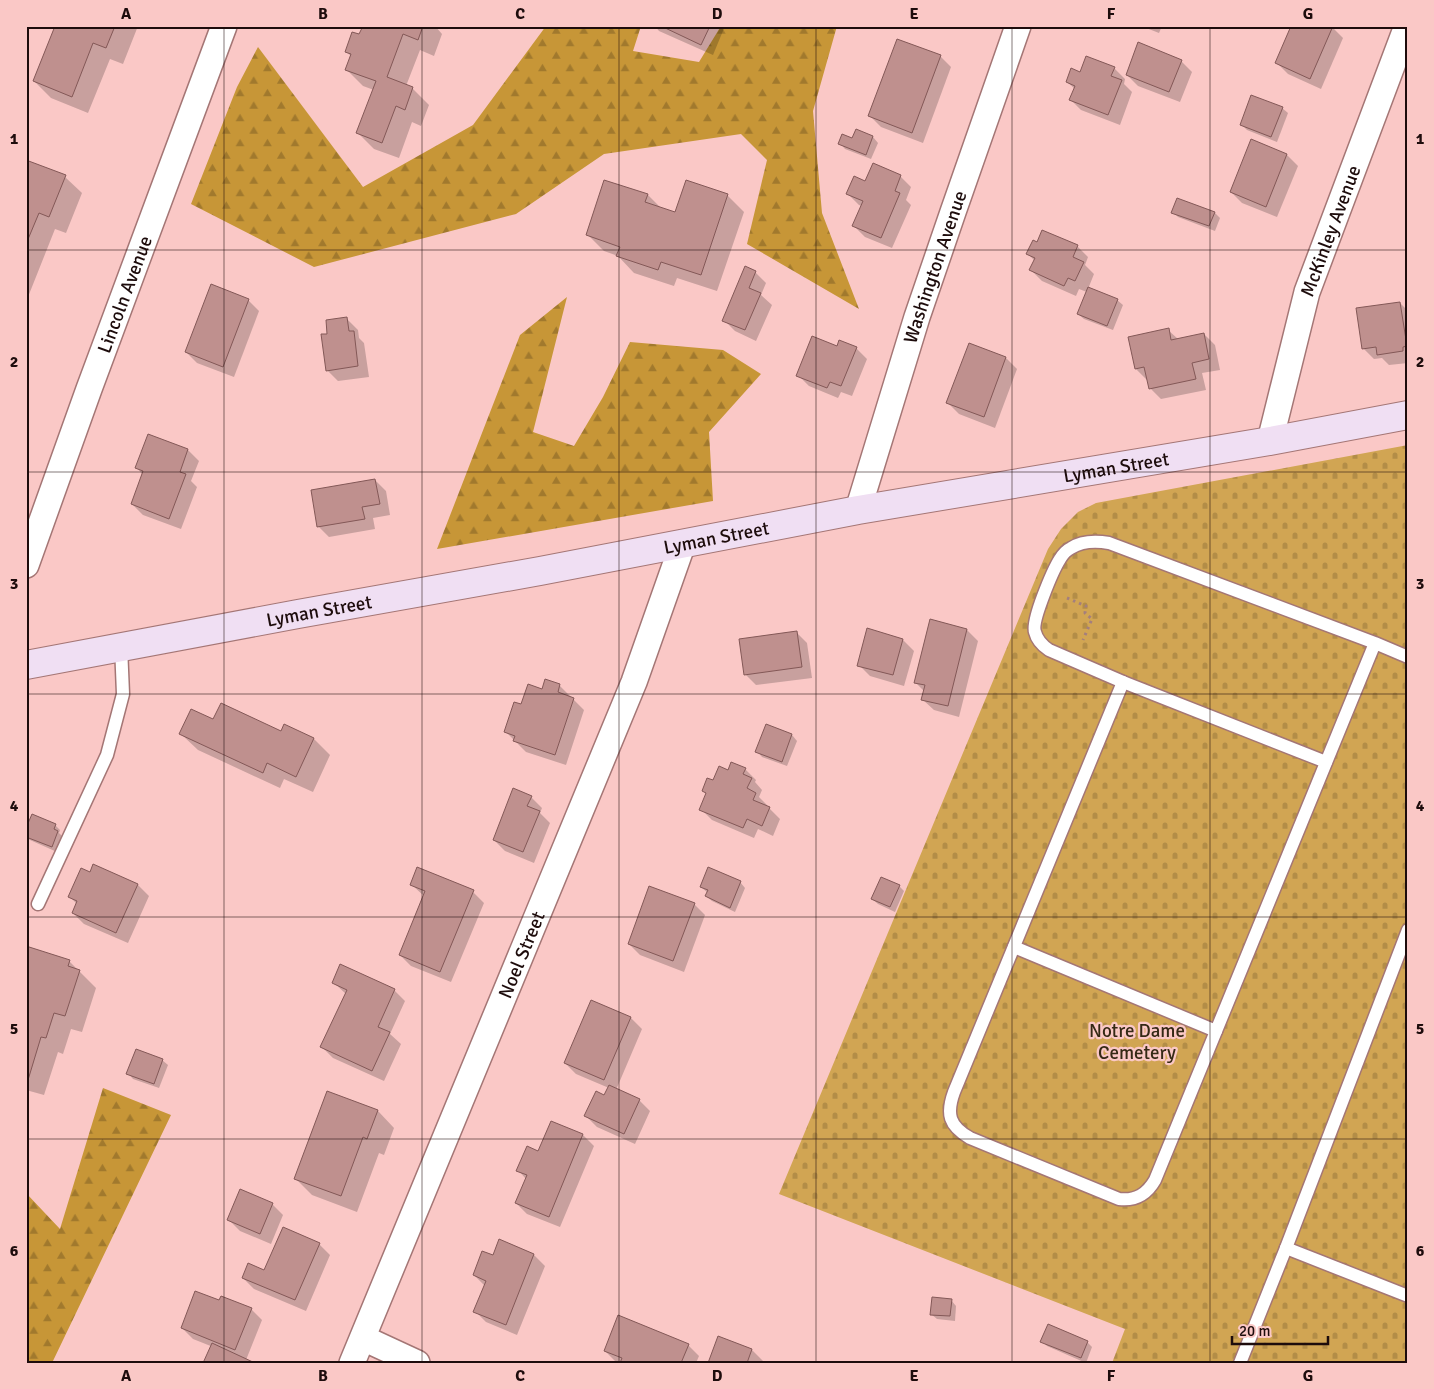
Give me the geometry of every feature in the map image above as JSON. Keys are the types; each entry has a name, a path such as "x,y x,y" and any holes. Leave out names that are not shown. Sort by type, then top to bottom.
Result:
{"main road":[{"name":"Lyman Street","path":"26,665 121,646 453,587 858,510 1270,441 1408,415"}],"street":[{"name":"Lincoln Avenue","path":"26,565 89,389 224,26"},
{"name":"Washington Avenue","path":"858,510 917,317 1018,26"},
{"name":"McKinley Avenue","path":"1270,441 1307,292 1406,26"},
{"name":"Noel Street","path":"352,1363 634,682 683,543"},
{"path":"363,1338 417,1363"}],"lane":[{"path":"1326,762 1122,682 1049,650 1034,632 1036,616 1059,562 1067,551 1079,544 1089,542 1104,542 1116,545 1408,657"},
{"path":"1122,682 950,1103 949,1112 955,1128 970,1138 1119,1199 1134,1199 1142,1196 1150,1189 1155,1180 1375,643"},
{"path":"38,904 107,755 123,694 121,646"},
{"path":"1240,1363 1408,930"},
{"path":"1014,947 1216,1031"},
{"path":"1286,1248 1408,1296"}],"path":[{"path":"1047,590 1086,606 1085,613 1092,619 1075,662"}],"green space":[{"path":"546,26 641,26 633,51 699,62 721,26 837,26 813,111 822,213 859,309 747,244 767,160 741,134 604,154 516,214 314,267 191,204 237,87 258,47 363,187 473,125"},
{"path":"567,297 533,432 574,446 603,397 630,342 723,350 761,374 709,432 713,501 437,549 520,335"},
{"name":"Notre Dame Cemetery","path":"1408,445 1408,1363 1112,1363 1125,1329 779,1194 1048,549 1061,529 1078,512 1096,503"},
{"path":"103,1088 171,1115 52,1363 26,1363 26,1193 60,1229"}],"building":[{"path":"55,26 115,26 106,48 93,43 72,97 33,81"},
{"path":"363,26 423,26 418,40 403,34 387,77 413,87 405,110 396,106 382,143 356,133 376,81 345,70 351,54 345,52 352,32 359,34"},
{"path":"661,26 710,26 701,45"},
{"path":"1291,26 1333,26 1310,79 1275,63"},
{"path":"897,39 941,55 912,133 868,116"},
{"path":"1138,42 1182,60 1169,92 1126,75"},
{"path":"1086,56 1115,67 1111,76 1122,80 1108,115 1069,100 1075,86 1066,82 1071,68 1080,72"},
{"path":"1251,95 1283,107 1271,137 1240,125"},
{"path":"856,129 873,136 866,155 838,144 842,134 852,138"},
{"path":"1251,139 1287,154 1266,207 1230,192"},
{"path":"26,160 66,175 49,217 39,213 26,244"},
{"path":"873,163 901,175 895,191 900,193 881,238 852,226 863,201 846,194 854,176 865,181"},
{"path":"604,180 648,194 645,202 675,212 686,180 728,194 701,275 661,262 658,270 616,256 620,247 586,235"},
{"path":"1177,198 1215,212 1209,226 1171,213"},
{"path":"1042,230 1078,245 1073,257 1084,262 1075,281 1068,278 1064,286 1029,270 1035,258 1026,254 1033,240 1037,242"},
{"path":"745,266 756,271 749,288 761,293 745,330 722,321"},
{"path":"211,284 249,299 223,367 185,352"},
{"path":"1088,287 1118,299 1107,326 1077,314"},
{"path":"1400,302 1407,346 1403,347 1403,351 1377,355 1376,347 1362,349 1356,308"},
{"path":"347,317 349,331 354,331 358,366 326,371 321,334 327,334 326,320"},
{"path":"1169,328 1171,340 1204,333 1209,359 1192,363 1196,379 1149,389 1144,367 1135,369 1128,337"},
{"path":"812,336 837,346 839,340 857,347 841,386 830,382 827,388 796,376"},
{"path":"969,343 1006,357 984,417 946,403"},
{"path":"148,434 188,449 180,472 186,474 169,519 131,504 143,471 135,468"},
{"path":"375,479 380,504 362,507 365,519 317,527 311,490"},
{"path":"930,619 967,629 948,706 921,700 925,685 914,683"},
{"path":"867,628 903,639 893,675 857,666"},
{"path":"797,631 802,667 744,675 739,639"},
{"path":"545,679 560,684 558,692 574,698 555,755 513,741 515,736 504,732 514,702 521,704 528,684 542,689"},
{"path":"221,703 281,731 284,724 314,738 296,777 267,763 263,773 179,734 191,709 213,719"},
{"path":"766,724 792,734 782,762 755,752"},
{"path":"731,762 746,768 743,774 752,778 747,788 756,793 753,800 770,807 762,826 747,819 743,828 699,810 706,793 702,791 707,778 713,780 719,766 728,770"},
{"path":"513,788 532,796 527,806 540,811 523,852 493,840"},
{"path":"32,814 56,824 54,829 58,831 52,847 26,837 26,828"},
{"path":"93,864 138,884 116,933 72,913 77,901 68,897 81,868 90,872"},
{"path":"417,867 474,890 440,972 399,955 425,891 410,885"},
{"path":"708,867 741,881 730,908 705,896 708,890 700,887"},
{"path":"881,877 900,885 890,907 871,899"},
{"path":"649,886 695,903 673,961 628,944"},
{"path":"26,946 70,960 68,966 80,970 65,1016 54,1013 46,1038 41,1037 28,1080 26,1079"},
{"path":"340,964 395,989 378,1027 390,1032 372,1071 320,1047 347,990 332,983"},
{"path":"591,1000 631,1017 604,1080 564,1063"},
{"path":"136,1049 163,1059 154,1084 126,1074"},
{"path":"609,1085 640,1099 624,1134 584,1116 596,1091 604,1095"},
{"path":"327,1091 378,1110 367,1139 363,1137 341,1196 294,1179"},
{"path":"551,1121 583,1134 549,1217 515,1203 527,1175 516,1171 527,1146 538,1151"},
{"path":"240,1189 273,1203 260,1234 227,1220"},
{"path":"283,1227 320,1243 295,1300 242,1278 248,1263 264,1270"},
{"path":"499,1239 534,1254 506,1325 473,1312 486,1281 473,1275 482,1251 493,1255"},
{"path":"195,1291 219,1300 221,1296 252,1308 235,1350 181,1328"},
{"path":"932,1297 952,1299 950,1316 930,1315"},
{"path":"618,1315 689,1344 681,1363 620,1363 622,1358 604,1351"},
{"path":"1048,1324 1088,1341 1081,1358 1040,1342"},
{"path":"718,1336 752,1349 747,1363 708,1363"},
{"path":"212,1343 255,1363 203,1363"}]}
